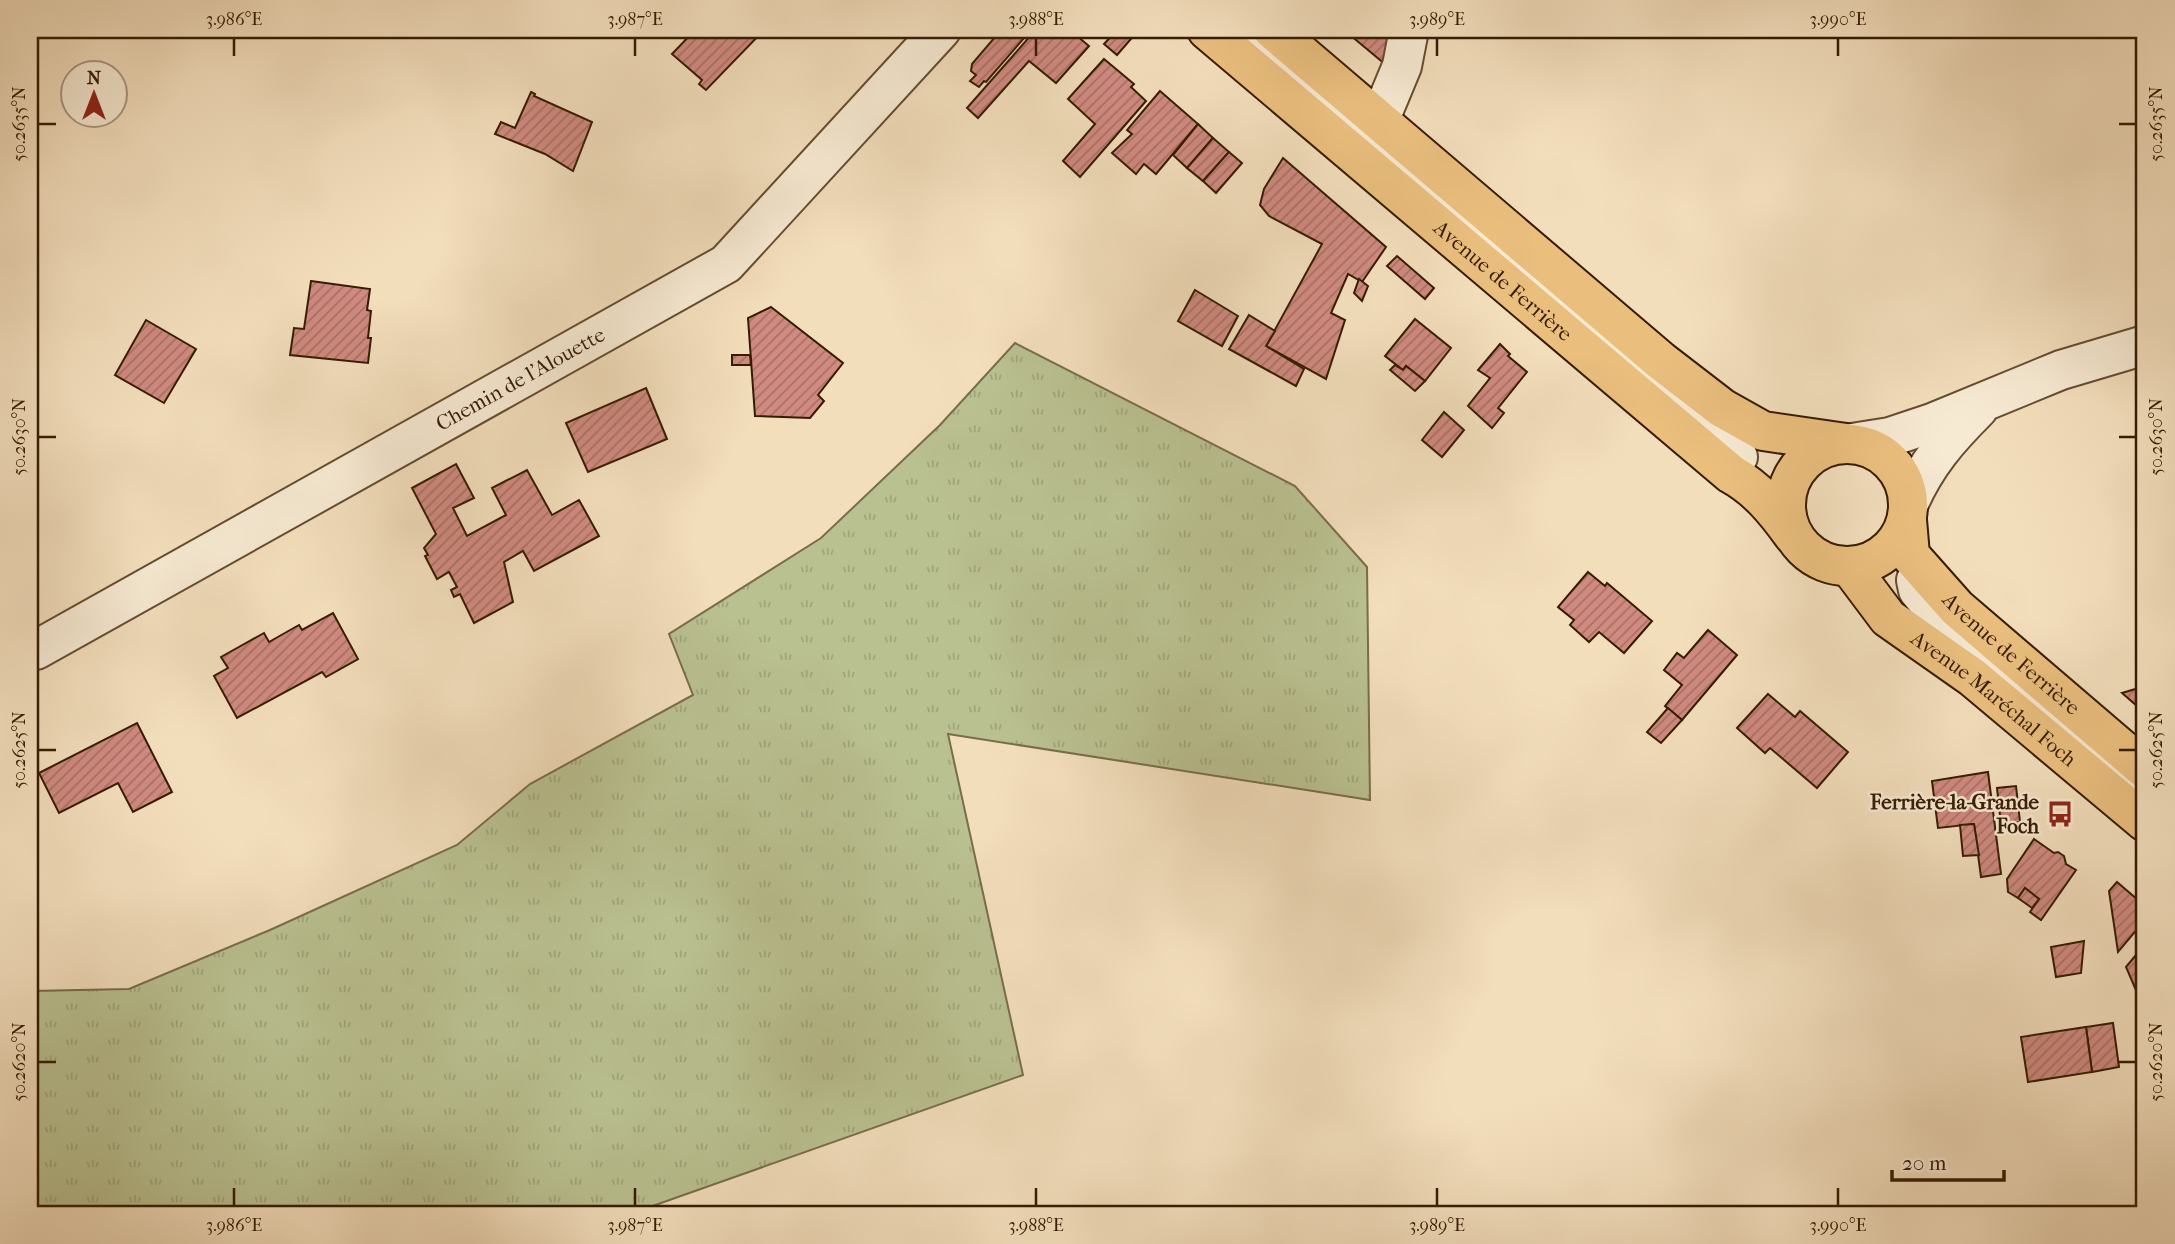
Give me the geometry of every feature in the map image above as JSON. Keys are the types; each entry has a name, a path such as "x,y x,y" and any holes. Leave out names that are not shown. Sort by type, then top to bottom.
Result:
{"main road":[{"name":"Avenue de Ferrière","path":"1207,30 1365,135 1722,408 1763,431 1849,443"},
{"name":"Avenue de Ferrière","path":"1273,30 1365,135 1731,474 1749,484 1772,506 1793,535"},
{"path":"1849,443 1870,448 1886,456 1898,470 1906,486 1909,526 1886,553 1869,563 1832,565 1803,548 1793,535 1787,515 1787,494 1794,475 1807,458 1825,447 1849,443"},
{"name":"Avenue de Ferrière","path":"1909,526 1967,617 2145,769"},
{"name":"Avenue Maréchal Foch","path":"1849,566 1888,618 1972,677 2145,822"}],"street":[{"name":"Chemin de l'Alouette","path":"36,650 726,264 941,30"},
{"path":"1240,30 1365,135 1402,66 1409,30"},
{"path":"1849,443 1890,437 1932,423 2061,369 2145,345"},
{"path":"1987,400 1949,438 1922,475 1909,526 1918,590 1949,628 2145,795"}],"green space":[{"path":"1015,343 1295,486 1367,567 1370,800 948,734 1023,1075 630,1214 30,1214 30,991 129,989 270,930 457,845 530,784 693,695 669,634 821,538 940,425"}],"building":[{"path":"695,30 764,30 706,90 699,84 702,80 672,54"},
{"path":"1001,30 1031,30 979,87 970,81 976,75 971,71 972,64"},
{"path":"1046,30 1070,30 1089,46 1056,83 1029,61 978,118 967,108 1032,34 1038,38"},
{"path":"1117,30 1137,32 1117,55 1104,44"},
{"path":"1344,30 1394,30 1386,65"},
{"path":"1104,59 1134,84 1131,87 1146,101 1080,177 1063,161 1095,124 1068,99"},
{"path":"1160,91 1198,124 1156,174 1144,164 1136,174 1112,153 1132,134 1127,130"},
{"path":"531,92 534,96 592,122 573,171 545,154 495,134 501,122 515,128"},
{"path":"1198,124 1213,138 1187,168 1173,155"},
{"path":"1213,138 1229,152 1203,181 1187,168"},
{"path":"1229,152 1242,163 1216,193 1203,181"},
{"path":"1283,158 1386,247 1362,282 1348,274 1331,313 1345,320 1326,379 1266,346 1322,244 1269,216 1260,205 1264,189"},
{"path":"1397,256 1434,288 1425,299 1387,266"},
{"path":"1359,279 1368,286 1362,301 1354,293"},
{"path":"311,281 370,289 367,310 371,311 368,363 290,355 294,328 304,329"},
{"path":"1195,290 1238,316 1222,346 1178,321"},
{"path":"771,307 843,363 818,395 824,401 810,418 755,416 748,318"},
{"path":"1249,315 1275,331 1266,346 1304,369 1296,386 1229,349"},
{"path":"1415,319 1451,348 1425,381 1406,366 1403,370 1385,356"},
{"path":"146,320 196,349 164,403 115,375"},
{"path":"1500,344 1510,354 1508,356 1527,372 1498,408 1504,413 1492,428 1468,406 1490,378 1478,370"},
{"path":"732,355 750,355 751,365 732,365"},
{"path":"1395,365 1403,370 1406,366 1425,381 1415,391 1390,370"},
{"path":"646,388 667,439 588,472 566,423"},
{"path":"1444,412 1464,430 1442,457 1422,440"},
{"path":"456,464 474,498 453,508 467,536 506,515 492,488 527,470 552,515 579,500 599,536 534,571 523,551 504,562 513,602 474,623 460,594 454,597 451,590 457,587 449,572 437,579 425,556 428,555 424,548 436,534 412,488"},
{"path":"1588,572 1605,586 1607,583 1652,621 1624,653 1599,632 1589,642 1570,625 1574,620 1558,607"},
{"path":"333,613 358,659 326,677 322,672 237,718 214,676 228,668 221,657 264,633 269,642 299,625 302,630"},
{"path":"1708,630 1737,655 1682,720 1665,706 1682,685 1664,670 1677,653 1684,658"},
{"path":"2145,686 2145,713 2122,693"},
{"path":"1768,694 1795,717 1800,711 1848,752 1817,788 1770,748 1765,753 1737,728"},
{"path":"1668,708 1682,720 1661,743 1647,732"},
{"path":"137,723 172,792 133,812 118,783 59,813 39,773"},
{"path":"1988,772 2001,874 1981,877 1974,824 1938,828 1932,781"},
{"path":"2016,786 2020,822 2001,825 1997,788"},
{"path":"1974,824 1979,855 1963,856 1960,825"},
{"path":"2034,839 2054,853 2058,852 2064,856 2066,864 2076,870 2041,920 2030,912 2039,899 2025,888 2018,898 2008,892 2007,879"},
{"path":"2117,882 2145,906 2145,920 2118,952 2109,891"},
{"path":"2025,888 2039,899 2032,908 2018,898"},
{"path":"2084,941 2081,973 2056,977 2051,947"},
{"path":"2145,944 2145,987 2138,995 2126,967"},
{"path":"2113,1023 2119,1067 2092,1072 2086,1027"},
{"path":"2086,1027 2092,1072 2028,1082 2021,1037"}],"place":[{"name":"Ferrière-la-Grande Foch","path":"2060,814"}]}
